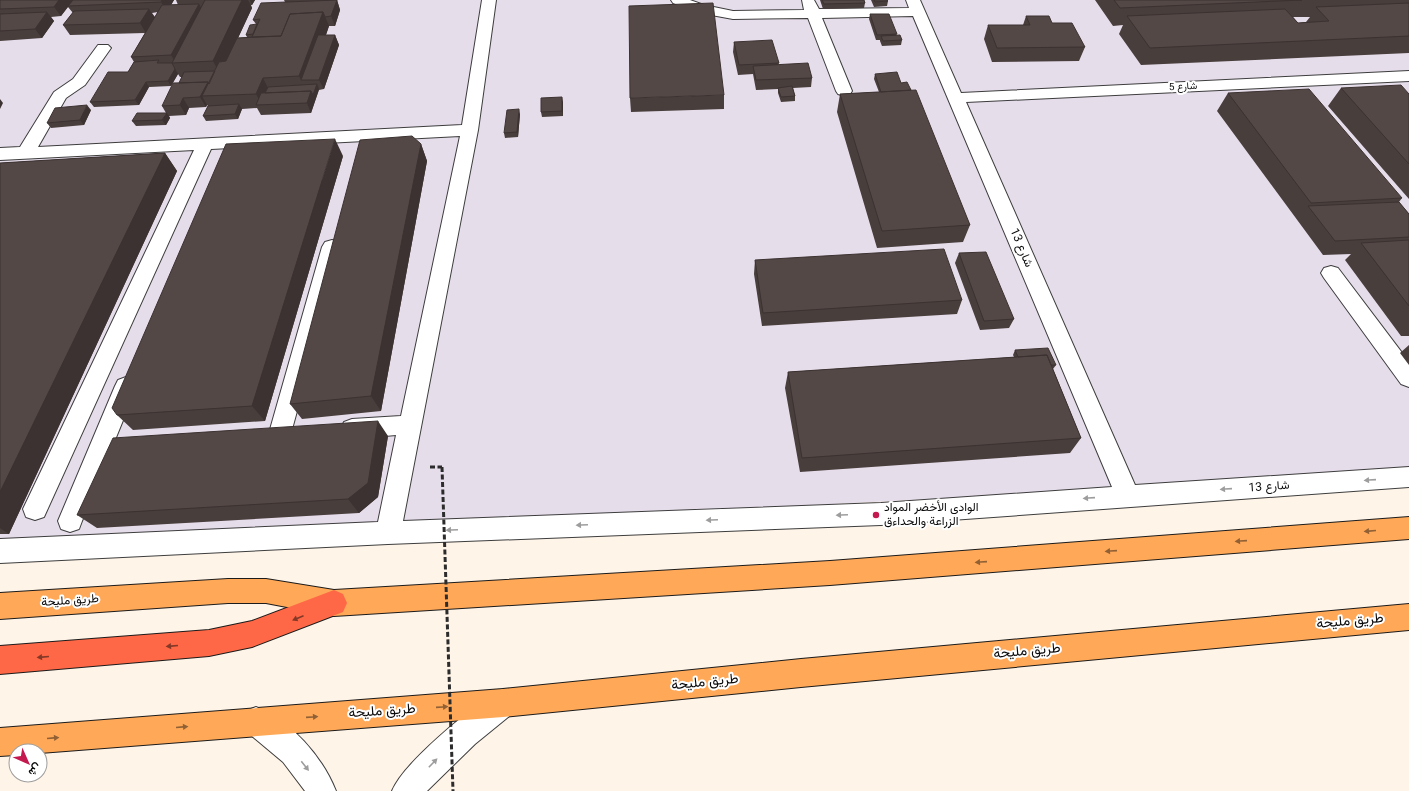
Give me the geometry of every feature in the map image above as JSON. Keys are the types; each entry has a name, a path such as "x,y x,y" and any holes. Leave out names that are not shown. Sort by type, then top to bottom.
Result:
{"highway":[{"path":"0,660 209,643 252,634 334,603"}],"main road":[{"name":"طريق مليحة","path":"0,606 228,590 266,591 334,603 830,573 1409,528"},
{"name":"طريق مليحة","path":"0,742 503,703 801,673 1409,617"}],"street":[{"path":"388,533 470,130 489,0"},
{"path":"678,0 700,9 733,15 810,7 916,6"},
{"name":"شارع 13","path":"916,6 1128,496"},
{"path":"810,7 844,91"},
{"path":"26,152 60,95 79,82 103,48"},
{"name":"شارع 5","path":"957,98 1409,76"},
{"path":"1373,78 1388,94"},
{"path":"1293,82 1308,100"},
{"path":"1,155 26,152 226,143 362,143 470,130"},
{"path":"220,160 226,143"},
{"path":"35,509 205,144"},
{"path":"280,433 336,233"},
{"path":"1330,273 1409,378"},
{"path":"1388,351 1409,349"},
{"path":"70,521 132,371"},
{"path":"333,430 410,425"},
{"path":"257,435 303,432"},
{"path":"102,444 125,443"},
{"name":"شارع 13","path":"0,551 388,533 881,514 1409,478"},
{"path":"406,791 436,759 468,729 503,703"},
{"path":"256,721 290,746 316,780 321,791"}],"path":[{"path":"442,466 453,791"}],"shaded area":[{"path":"0,0 1409,0 1409,475 0,546"}],"building":[{"path":"0,0 59,0 54,7 0,9"},
{"path":"73,0 162,0 161,2 68,6"},
{"path":"205,0 242,0 213,61 172,63"},
{"path":"337,0 331,16 325,17 323,12 290,14 281,36 252,37 260,19 253,20 261,3"},
{"path":"822,0 864,0 865,3 824,4"},
{"path":"874,0 887,0 888,1 875,2"},
{"path":"1114,0 1302,0 1120,8"},
{"path":"713,3 724,95 630,98 629,6"},
{"path":"1409,3 1409,36 1150,48 1127,16 1285,9 1298,23 1329,21 1316,7"},
{"path":"199,4 171,55 131,57 162,5"},
{"path":"149,9 140,23 63,25 74,11"},
{"path":"47,12 35,29 0,31 0,14"},
{"path":"323,12 299,76 263,78 256,94 202,96 219,62 226,61 237,38 281,36 290,14"},
{"path":"870,14 889,14 897,34 877,35"},
{"path":"1026,16 1049,16 1052,23 1072,23 1085,47 997,48 988,25 1030,25"},
{"path":"257,24 253,34 246,35 250,25"},
{"path":"318,35 335,35 319,80 301,80"},
{"path":"900,35 902,40 883,41 881,36"},
{"path":"772,40 779,63 739,65 734,42"},
{"path":"159,60 157,63 172,63 175,69 168,81 146,82 135,100 90,102 108,72 128,72 134,62"},
{"path":"808,63 812,78 756,80 753,66"},
{"path":"215,71 209,84 208,82 179,83 184,72"},
{"path":"897,72 901,83 907,82 911,90 881,92 875,74"},
{"path":"208,82 200,97 183,98 180,105 162,106 173,83"},
{"path":"317,84 313,95 311,91 265,93 268,87"},
{"path":"1401,85 1409,94 1409,164 1341,88"},
{"path":"792,86 795,96 781,97 778,88"},
{"path":"1309,89 1402,198 1311,203 1228,93"},
{"path":"916,90 970,225 882,231 840,94"},
{"path":"311,91 307,103 256,105 261,93"},
{"path":"562,97 562,111 541,112 541,98"},
{"path":"239,104 235,114 203,116 208,106"},
{"path":"87,105 80,120 47,123 55,108"},
{"path":"519,109 517,132 504,133 507,110"},
{"path":"137,113 167,113 162,120 132,121"},
{"path":"412,136 421,144 371,396 290,404 360,140"},
{"path":"335,139 252,406 117,415 112,408 226,144"},
{"path":"165,153 0,492 0,163"},
{"path":"1399,202 1409,214 1409,237 1335,241 1308,206"},
{"path":"1409,240 1409,306 1361,243"},
{"path":"944,249 962,300 763,313 755,260"},
{"path":"986,252 1014,319 984,321 959,253"},
{"path":"1048,348 1056,365 1051,365 1047,355 1018,357 1015,350"},
{"path":"1047,355 1081,438 802,458 788,372"},
{"path":"378,421 368,483 348,499 77,515 113,438"}],"place":[{"name":"الوادى الأخضر المواد الزراعة والحداءق","path":"876,515"}]}
